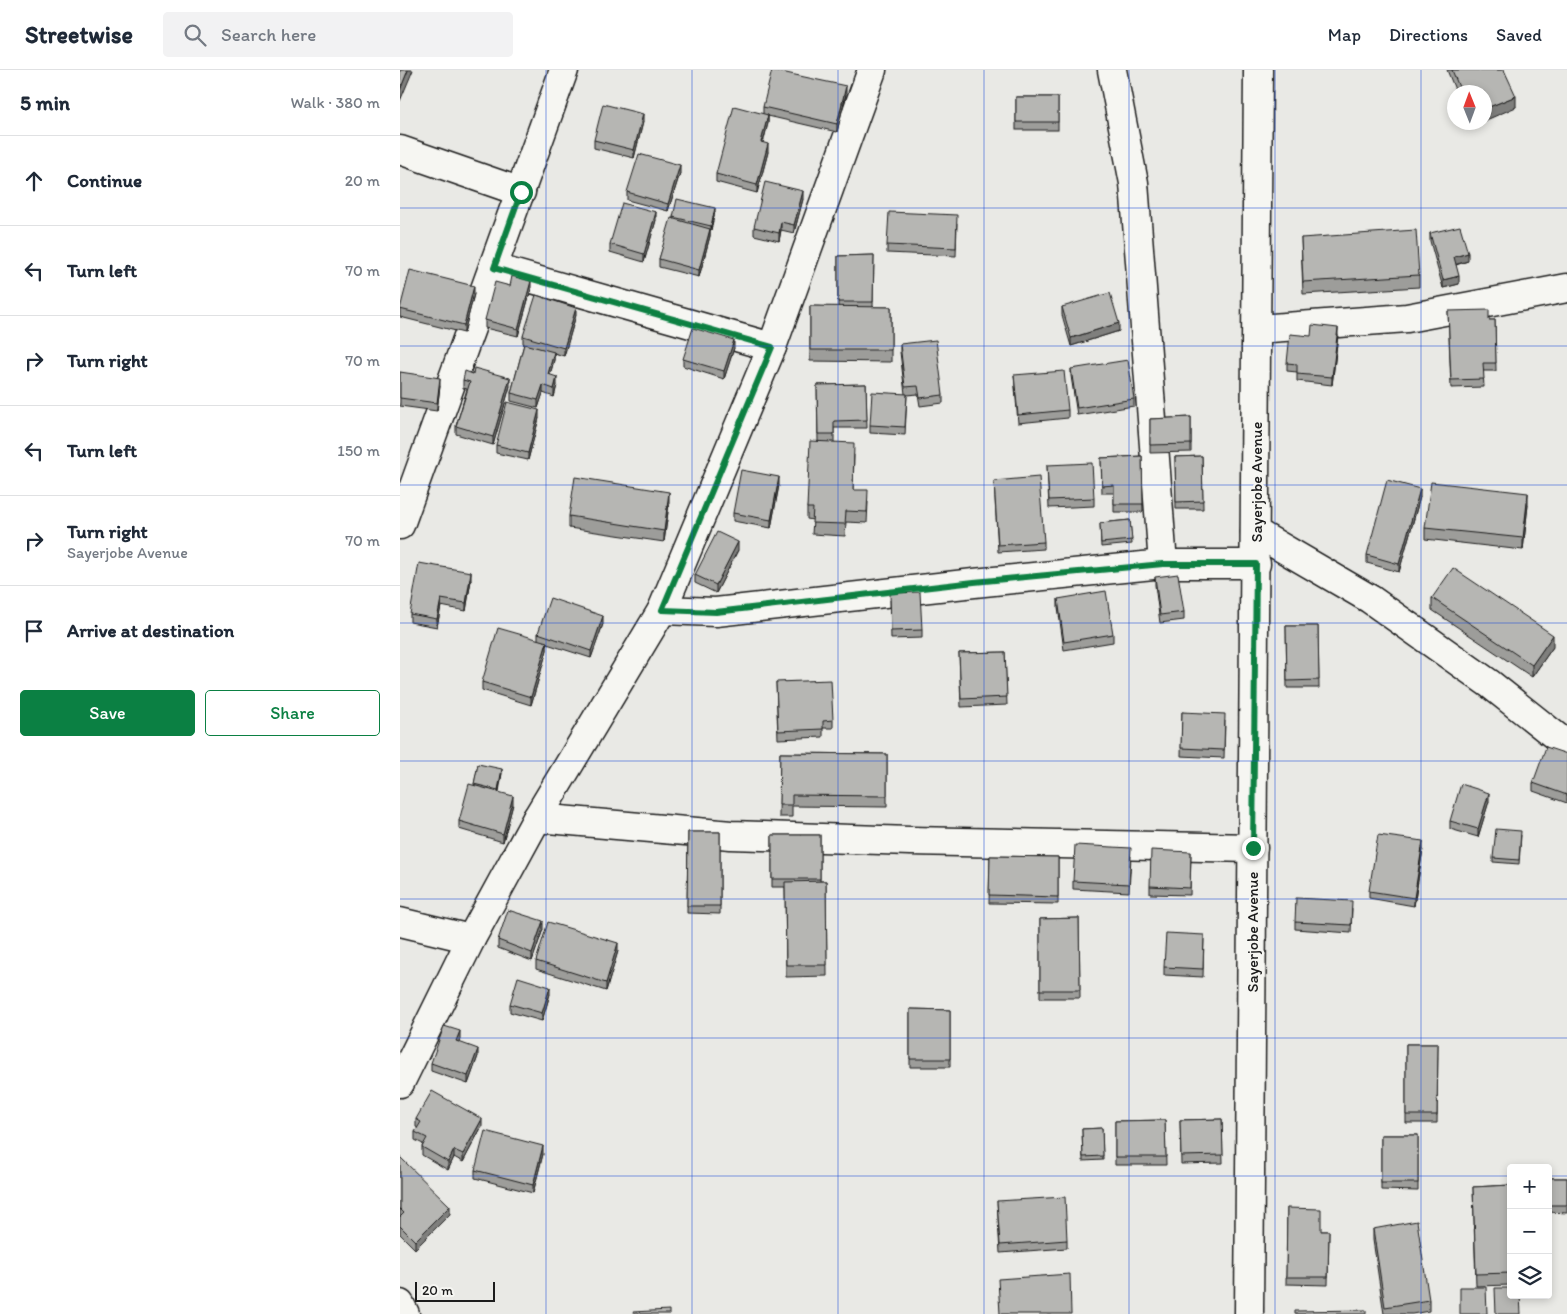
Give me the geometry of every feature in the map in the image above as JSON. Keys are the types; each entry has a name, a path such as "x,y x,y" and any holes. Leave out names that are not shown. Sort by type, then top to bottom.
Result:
{"street":[{"path":"400,525 564,70"},
{"path":"400,1083 471,938 537,818 662,610 772,347 872,70"},
{"path":"1112,70 1134,183 1163,564"},
{"name":"Sayerjobe Avenue","path":"1249,1314 1258,329 1258,70"},
{"path":"400,150 521,192"},
{"path":"494,268 772,347"},
{"path":"1258,329 1407,318 1567,288"},
{"path":"1255,532 1370,599 1490,684 1567,746"},
{"path":"662,610 716,612 974,582 1163,564 1256,564"},
{"path":"537,818 731,835 920,842 1253,848"},
{"path":"400,922 471,938"},
{"path":"400,1304 405,1314"}],"building":[{"path":"400,70 408,70 400,90"},
{"path":"772,70 846,86 837,124 763,107"},
{"path":"1452,70 1504,70 1516,96 1492,106 1492,85 1458,85"},
{"path":"1016,97 1058,97 1058,122 1016,122"},
{"path":"603,104 643,114 634,150 594,140"},
{"path":"734,106 768,115 761,142 768,144 757,185 716,174"},
{"path":"639,154 680,165 668,204 627,192"},
{"path":"765,182 803,191 794,225 781,222 779,233 754,227"},
{"path":"677,199 715,208 711,226 673,217"},
{"path":"622,203 656,212 644,254 610,244"},
{"path":"889,212 957,215 956,248 887,245"},
{"path":"671,218 710,229 699,270 659,259"},
{"path":"1460,226 1468,253 1454,257 1459,276 1443,280 1430,233"},
{"path":"1416,230 1419,275 1303,282 1301,238"},
{"path":"874,255 873,302 838,302 838,256"},
{"path":"410,270 474,286 464,325 400,309"},
{"path":"512,276 531,281 518,329 485,320 495,282 510,286"},
{"path":"1110,293 1119,323 1071,338 1062,307"},
{"path":"536,295 576,308 564,348 523,336"},
{"path":"810,306 891,307 891,350 810,350"},
{"path":"1489,310 1489,320 1495,320 1496,363 1483,363 1484,379 1451,380 1448,311"},
{"path":"1312,325 1338,328 1332,377 1297,374 1297,364 1287,363 1290,334 1311,336"},
{"path":"693,328 734,340 724,371 683,359"},
{"path":"936,340 943,395 920,398 918,386 905,387 900,344"},
{"path":"524,344 554,352 548,374 557,377 554,389 543,385 538,400 511,393"},
{"path":"1128,360 1134,399 1077,408 1071,369"},
{"path":"474,368 510,378 493,437 456,426 470,382 463,380 465,371 473,374"},
{"path":"1064,371 1068,410 1018,415 1014,375"},
{"path":"400,372 440,378 437,403 400,398"},
{"path":"866,384 867,420 834,421 834,434 818,434 817,385"},
{"path":"872,392 907,394 905,427 870,425"},
{"path":"507,402 539,410 528,453 496,445"},
{"path":"1191,417 1191,444 1150,445 1150,419"},
{"path":"810,441 854,443 853,490 868,490 867,512 846,511 845,524 812,523 813,508 807,508"},
{"path":"1142,456 1143,504 1114,504 1114,485 1102,486 1101,458"},
{"path":"1202,456 1203,501 1176,502 1175,457"},
{"path":"1092,463 1094,498 1049,500 1047,465"},
{"path":"741,470 779,477 771,520 733,513"},
{"path":"575,477 669,492 664,531 569,516"},
{"path":"1039,477 1044,542 998,545 994,481"},
{"path":"1387,480 1420,489 1399,564 1367,555"},
{"path":"1431,482 1528,493 1523,538 1425,528"},
{"path":"1130,520 1132,540 1101,543 1100,523"},
{"path":"717,532 738,542 716,585 695,575"},
{"path":"419,563 471,572 466,603 441,599 437,619 410,614"},
{"path":"1453,568 1553,635 1532,665 1432,598"},
{"path":"1178,574 1184,612 1160,615 1155,577"},
{"path":"1106,591 1113,634 1064,642 1058,599"},
{"path":"920,592 922,630 891,631 890,593"},
{"path":"550,598 603,616 591,651 538,633"},
{"path":"1286,626 1318,626 1319,680 1287,681"},
{"path":"498,628 547,642 531,697 482,682"},
{"path":"1005,652 1007,697 961,699 959,653"},
{"path":"831,680 833,720 823,721 823,729 778,731 776,682"},
{"path":"1182,712 1225,714 1224,750 1181,748"},
{"path":"1546,747 1567,754 1567,795 1533,783"},
{"path":"780,753 887,754 887,796 792,795 792,805 779,805"},
{"path":"478,764 502,769 498,790 474,784"},
{"path":"469,784 513,796 503,834 459,821"},
{"path":"1461,784 1489,793 1478,829 1450,821"},
{"path":"1496,829 1521,831 1519,860 1493,858"},
{"path":"688,832 720,832 720,906 687,906"},
{"path":"772,835 820,835 820,879 772,879"},
{"path":"1378,835 1423,841 1414,898 1369,891"},
{"path":"1075,845 1131,848 1129,884 1073,881"},
{"path":"1151,850 1191,852 1190,888 1150,886"},
{"path":"990,856 1058,857 1058,897 989,895"},
{"path":"826,881 827,965 786,965 785,882"},
{"path":"1296,898 1352,901 1351,925 1295,922"},
{"path":"508,910 543,921 532,953 498,940"},
{"path":"1079,918 1080,990 1040,990 1040,919"},
{"path":"548,922 618,943 606,983 536,961"},
{"path":"1166,933 1204,935 1203,969 1164,967"},
{"path":"518,977 550,987 542,1013 510,1004"},
{"path":"910,1009 950,1010 950,1059 910,1059"},
{"path":"444,1026 460,1031 456,1041 478,1049 468,1076 431,1063"},
{"path":"1406,1044 1438,1044 1437,1115 1406,1115"},
{"path":"432,1091 482,1119 463,1154 454,1150 448,1162 422,1147 427,1138 415,1132 421,1122 416,1119"},
{"path":"1222,1119 1223,1155 1181,1156 1180,1120"},
{"path":"1165,1120 1166,1157 1115,1157 1115,1121"},
{"path":"1102,1128 1103,1156 1083,1157 1082,1129"},
{"path":"485,1131 543,1146 533,1185 475,1170"},
{"path":"1381,1135 1418,1135 1418,1183 1381,1183"},
{"path":"400,1157 450,1206 415,1241 400,1226 400,1217 404,1213 400,1209"},
{"path":"1552,1178 1567,1178 1567,1205 1552,1205"},
{"path":"1507,1185 1507,1273 1476,1274 1473,1187"},
{"path":"1065,1197 1067,1240 1000,1245 997,1201"},
{"path":"1287,1208 1321,1209 1321,1231 1329,1231 1328,1277 1286,1277"},
{"path":"1417,1221 1429,1300 1385,1307 1373,1229"},
{"path":"1070,1274 1071,1314 1000,1314 998,1279"},
{"path":"1460,1287 1486,1287 1487,1314 1460,1314"},
{"path":"1495,1288 1507,1288 1507,1299 1520,1299 1521,1314 1496,1314"},
{"path":"669,1310 669,1314 634,1314 633,1312"},
{"path":"1366,1310 1366,1314 1295,1314 1295,1311"}],"route":[{"path":"521,192 494,268 772,347 662,610 716,612 974,582 1163,564 1256,564 1253,848"}]}
